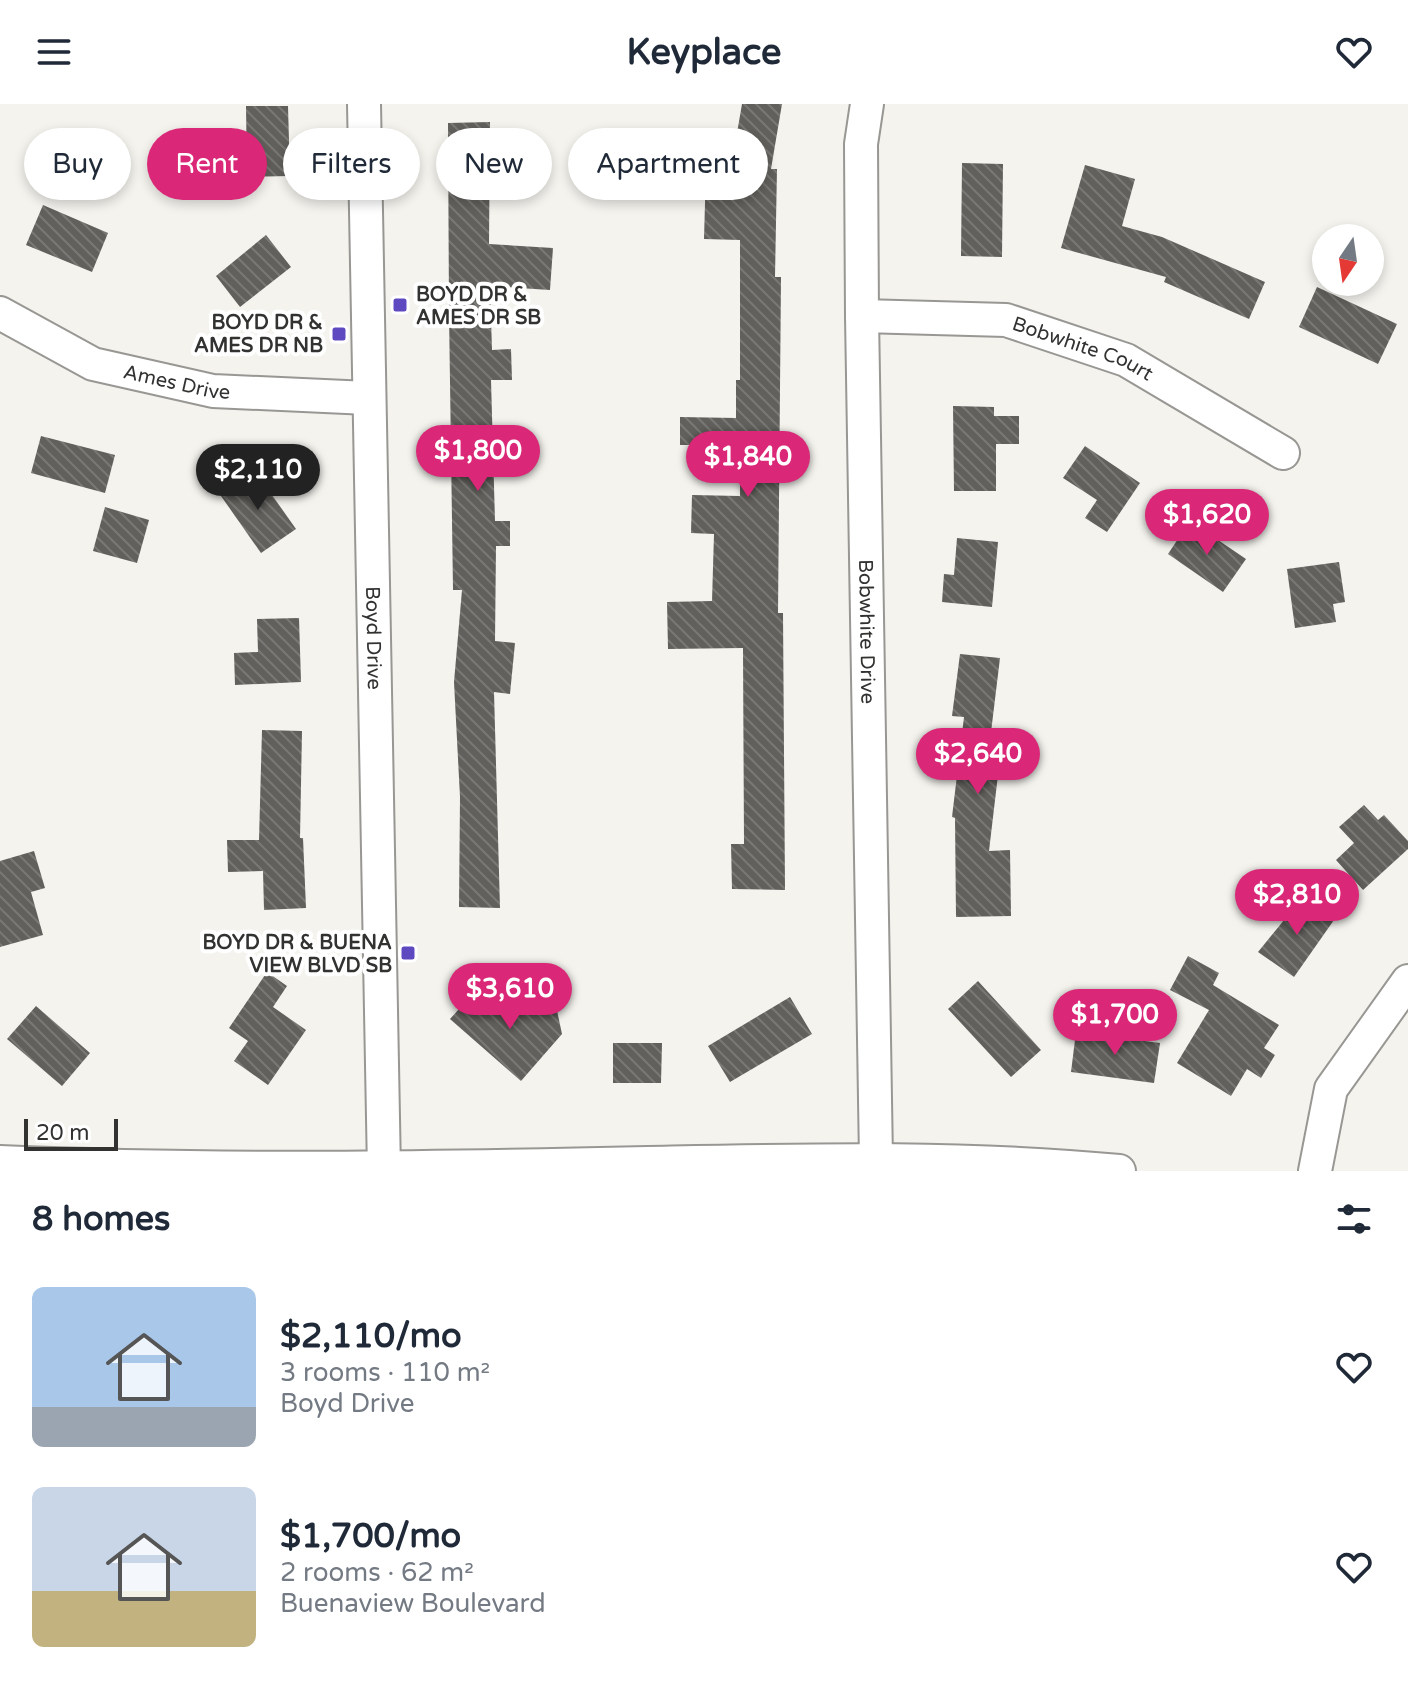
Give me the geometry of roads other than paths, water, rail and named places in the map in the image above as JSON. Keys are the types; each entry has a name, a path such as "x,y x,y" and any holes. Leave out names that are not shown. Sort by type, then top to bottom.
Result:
{"street":[{"name":"Boyd Drive","path":"364,104 384,1170"},
{"name":"Bobwhite Drive","path":"867,104 861,144 862,316 876,1159"},
{"name":"Ames Drive","path":"0,313 93,364 213,391 368,398"},
{"name":"Bobwhite Court","path":"862,316 1006,320 1126,360 1283,453"},
{"path":"1315,1171 1331,1089 1408,981"},
{"path":"0,1162 127,1169 384,1170 876,1159 1030,1162 1119,1171"}],"place":[{"name":"BOYD DR & AMES DR SB","path":"400,305"},
{"name":"BOYD DR & AMES DR NB","path":"339,334"},
{"name":"BOYD DR & BUENA VIEW BLVD SB","path":"408,953"}]}
